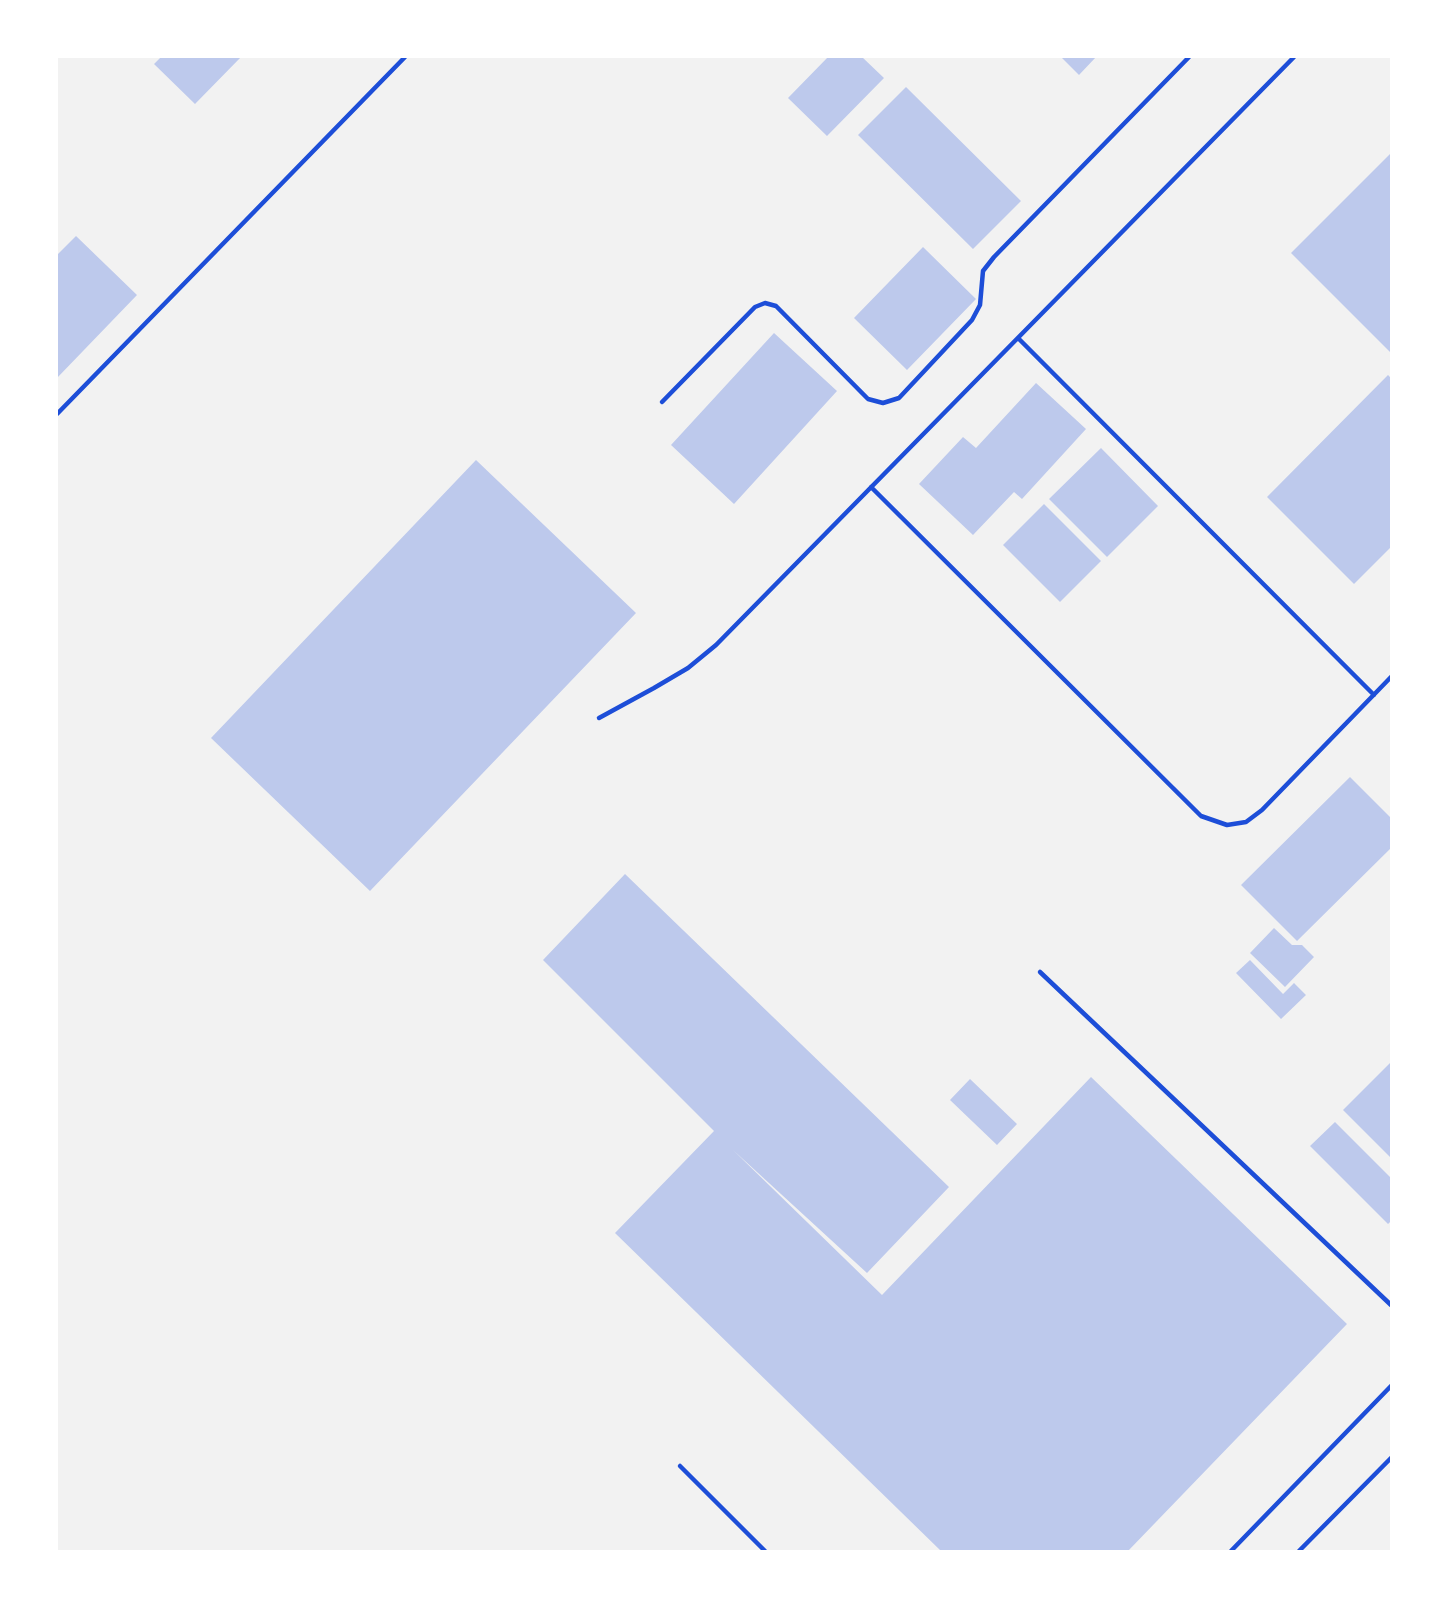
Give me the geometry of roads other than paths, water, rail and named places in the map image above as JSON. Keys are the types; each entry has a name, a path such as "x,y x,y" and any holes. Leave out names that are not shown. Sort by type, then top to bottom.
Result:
{"lane":[{"path":"57,414 405,57"},
{"path":"662,402 755,307 765,303 776,306 868,399 883,403 899,398 972,320 980,305 983,271 994,257 1189,57"},
{"path":"599,718 680,673 716,645 1294,57"},
{"path":"1018,338 1374,695"},
{"path":"871,487 1201,816 1227,825 1246,822 1262,810 1391,677"},
{"path":"1040,972 1391,1305"},
{"path":"1231,1551 1391,1386"},
{"path":"1299,1551 1391,1458"},
{"path":"680,1466 765,1551"}]}
